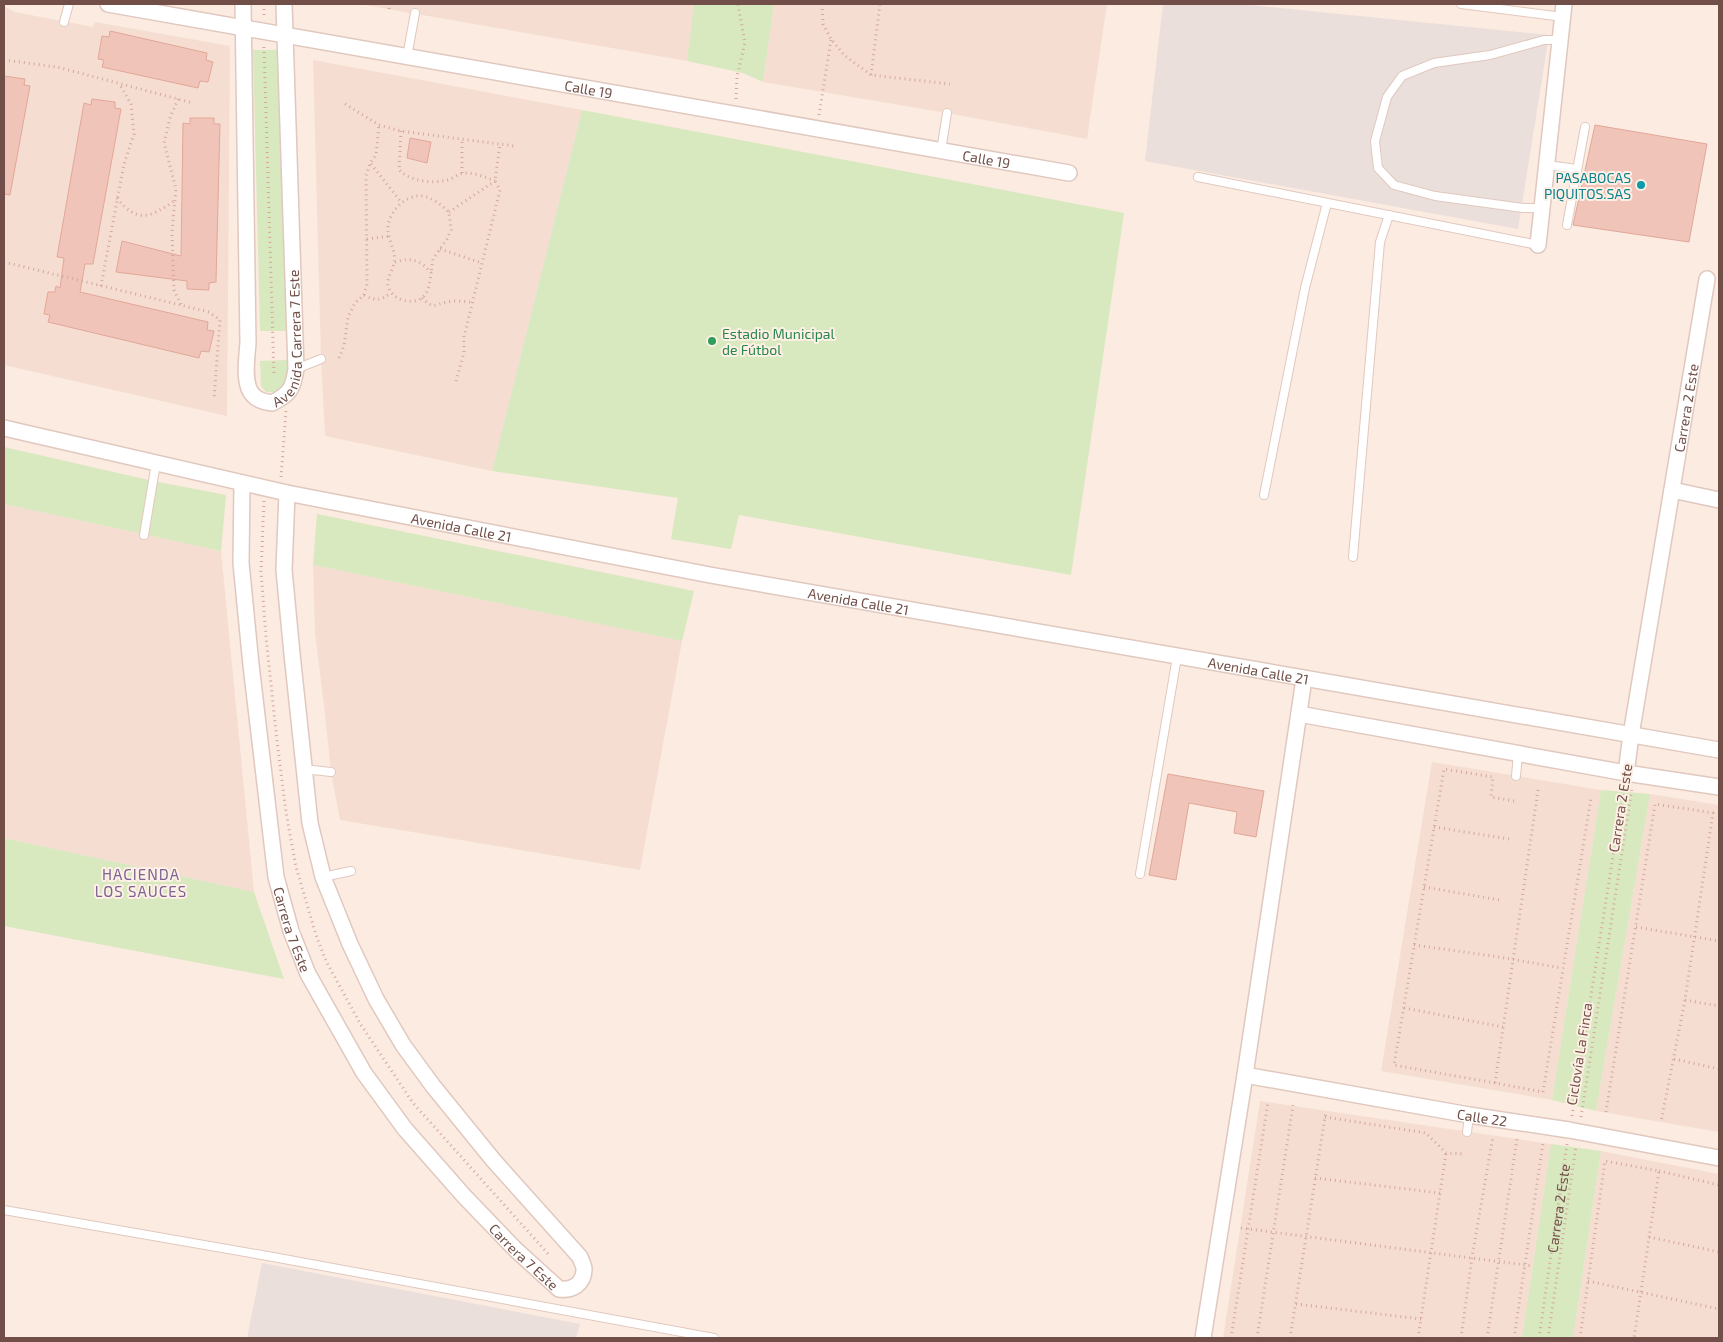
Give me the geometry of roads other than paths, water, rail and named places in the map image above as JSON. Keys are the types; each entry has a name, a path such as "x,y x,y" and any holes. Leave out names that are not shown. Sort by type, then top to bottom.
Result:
{"street":[{"name":"Calle 19","path":"108,4 1069,173"},
{"name":"Avenida Carrera 7 Este","path":"243,4 248,342 246,380 253,395 262,401 272,403 287,396 294,384 296,369 284,4"},
{"path":"1538,245 1564,10"},
{"name":"Carrera 2 Este","path":"1630,773 1631,735 1707,279"},
{"name":"Avenida Calle 21","path":"4,428 284,492 710,575 1719,750"},
{"name":"Carrera 7 Este","path":"242,483 240,563 276,878 291,931 308,974 364,1073 405,1129 464,1196 515,1249 559,1288 566,1290 574,1288 581,1279 584,1268 580,1257 494,1161 433,1086 403,1045 376,999 350,944 323,877 310,823 303,769 284,570 284,492"},
{"path":"1672,490 1719,500"},
{"path":"1203,1338 1245,1076 1304,679"},
{"path":"1299,714 1518,754 1719,787"},
{"name":"Calle 22","path":"1245,1076 1719,1158"}],"lane":[{"path":"64,22 69,4"},
{"path":"1461,4 1564,10"},
{"path":"407,57 415,13"},
{"path":"1542,208 1523,208 1434,196 1394,186 1378,168 1375,141 1387,97 1402,76 1434,63 1490,55 1544,40 1560,40"},
{"path":"941,151 947,113"},
{"path":"1567,225 1585,127"},
{"path":"1547,165 1577,169"},
{"path":"1198,177 1538,245"},
{"path":"1264,494 1305,288 1327,203"},
{"path":"1353,557 1380,242 1390,215"},
{"path":"296,369 321,359"},
{"path":"144,535 156,463"},
{"path":"1140,874 1177,657"},
{"path":"1516,776 1518,754"},
{"path":"303,769 330,772"},
{"path":"323,877 351,871"},
{"path":"1467,1132 1469,1115"},
{"path":"4,1210 714,1338"}],"place":[{"name":"PASABOCAS PIQUITOS.SAS","path":"1641,185"},
{"name":"Estadio Municipal de Fútbol","path":"712,341"}],"district":[{"name":"HACIENDA LOS SAUCES","path":"141,882"}]}
